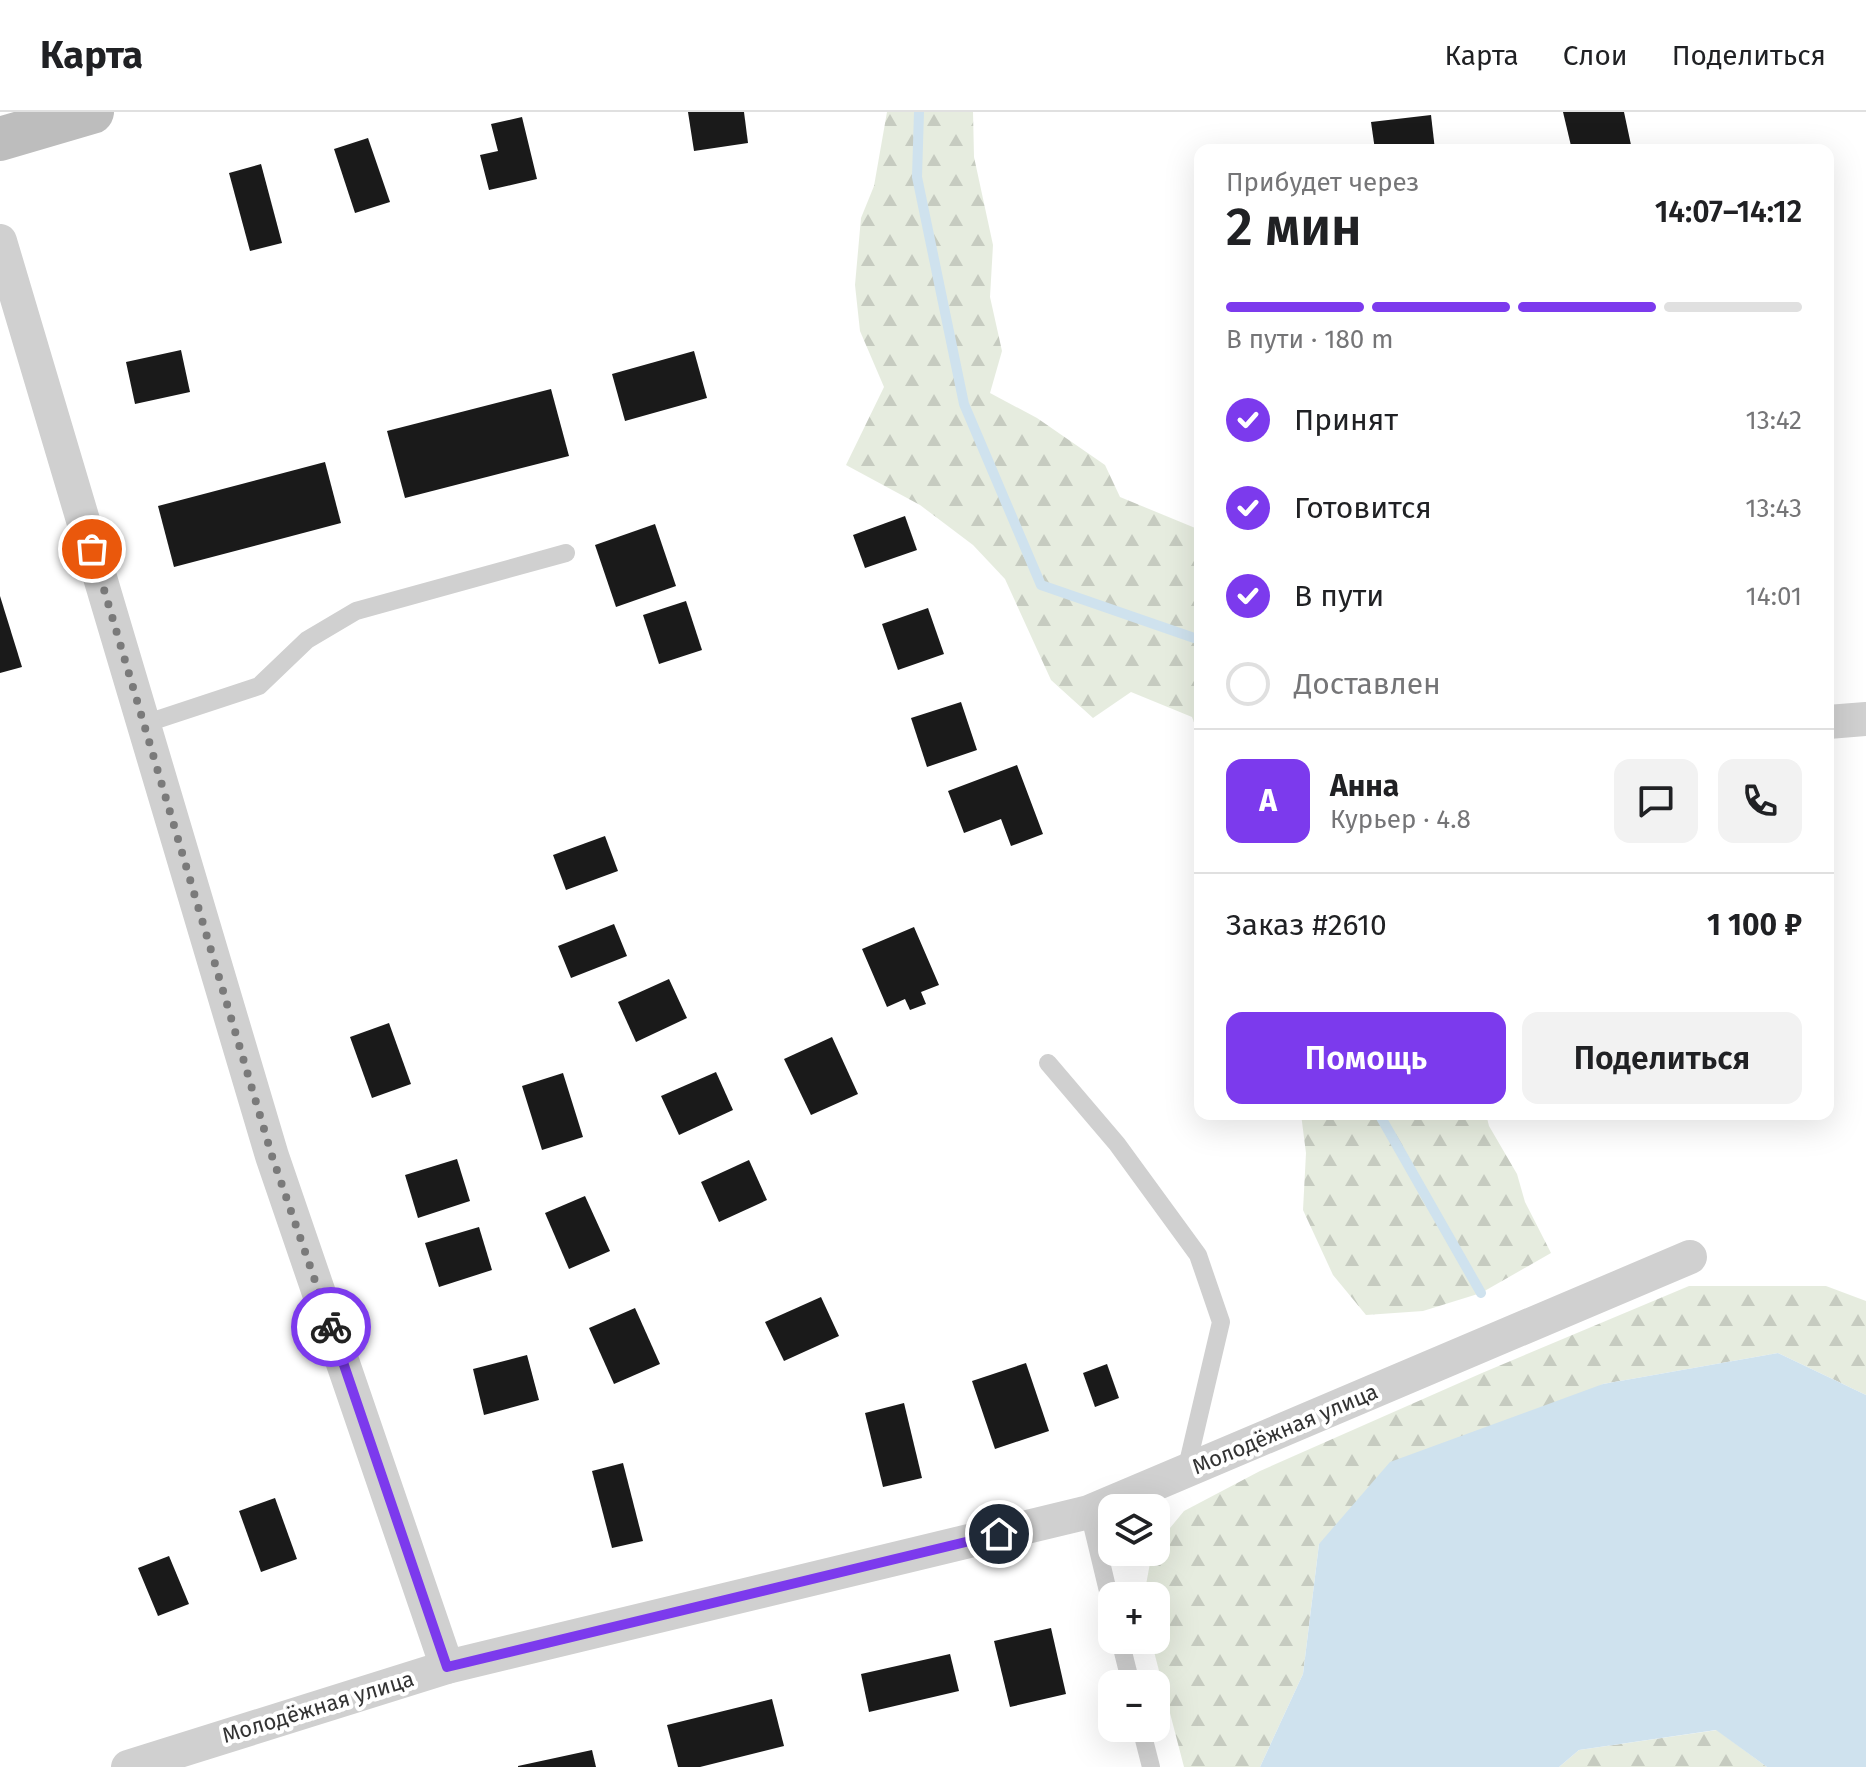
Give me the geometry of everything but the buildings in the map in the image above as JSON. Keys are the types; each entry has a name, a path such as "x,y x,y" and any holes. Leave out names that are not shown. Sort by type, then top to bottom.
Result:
{"street":[{"path":"0,139 92,112"},
{"path":"0,241 272,1156 447,1667"},
{"name":"Молодёжная улица","path":"128,1767 447,1667 1089,1512 1690,1257"}],"lane":[{"path":"144,724 259,686 307,640 356,611 566,553"},
{"path":"1048,1063 1117,1144 1198,1255 1203,1268 1221,1322 1186,1471"},
{"path":"1089,1512 1106,1582"},
{"path":"1145,1742 1151,1767"}],"green space":[{"path":"887,112 973,112 974,157 993,245 990,297 1002,351 990,393 1037,418 1105,465 1120,497 1194,528 1194,722 1192,717 1131,692 1093,718 1051,680 1005,579 973,545 920,505 846,465 884,387 860,331 855,285 861,218 874,186"},
{"path":"1302,1120 1488,1120 1517,1174 1525,1202 1551,1253 1481,1293 1423,1311 1366,1315 1333,1275 1303,1210 1306,1153"},
{"path":"1689,1286 1826,1286 1866,1301 1866,1395 1778,1353 1603,1384 1319,1544 1303,1674 1260,1767 1184,1767 1170,1713 1170,1670 1159,1670 1155,1654 1170,1654 1170,1582 1147,1582 1149,1566 1170,1566 1170,1528 1184,1511 1260,1471"},
{"path":"1717,1730 1767,1767 1559,1767 1579,1750"}],"water":[{"path":"1778,1353 1866,1395 1866,1767 1767,1767 1716,1730 1579,1750 1559,1767 1260,1767 1303,1674 1319,1544 1390,1462 1603,1384"}],"waterway":[{"path":"919,112 917,177 964,404 1041,585 1194,638"},
{"path":"1382,1120 1481,1293"}],"way so far":[{"path":"92,549 272,1156 331,1327"}],"route":[{"path":"331,1327 447,1667 999,1534"}]}
